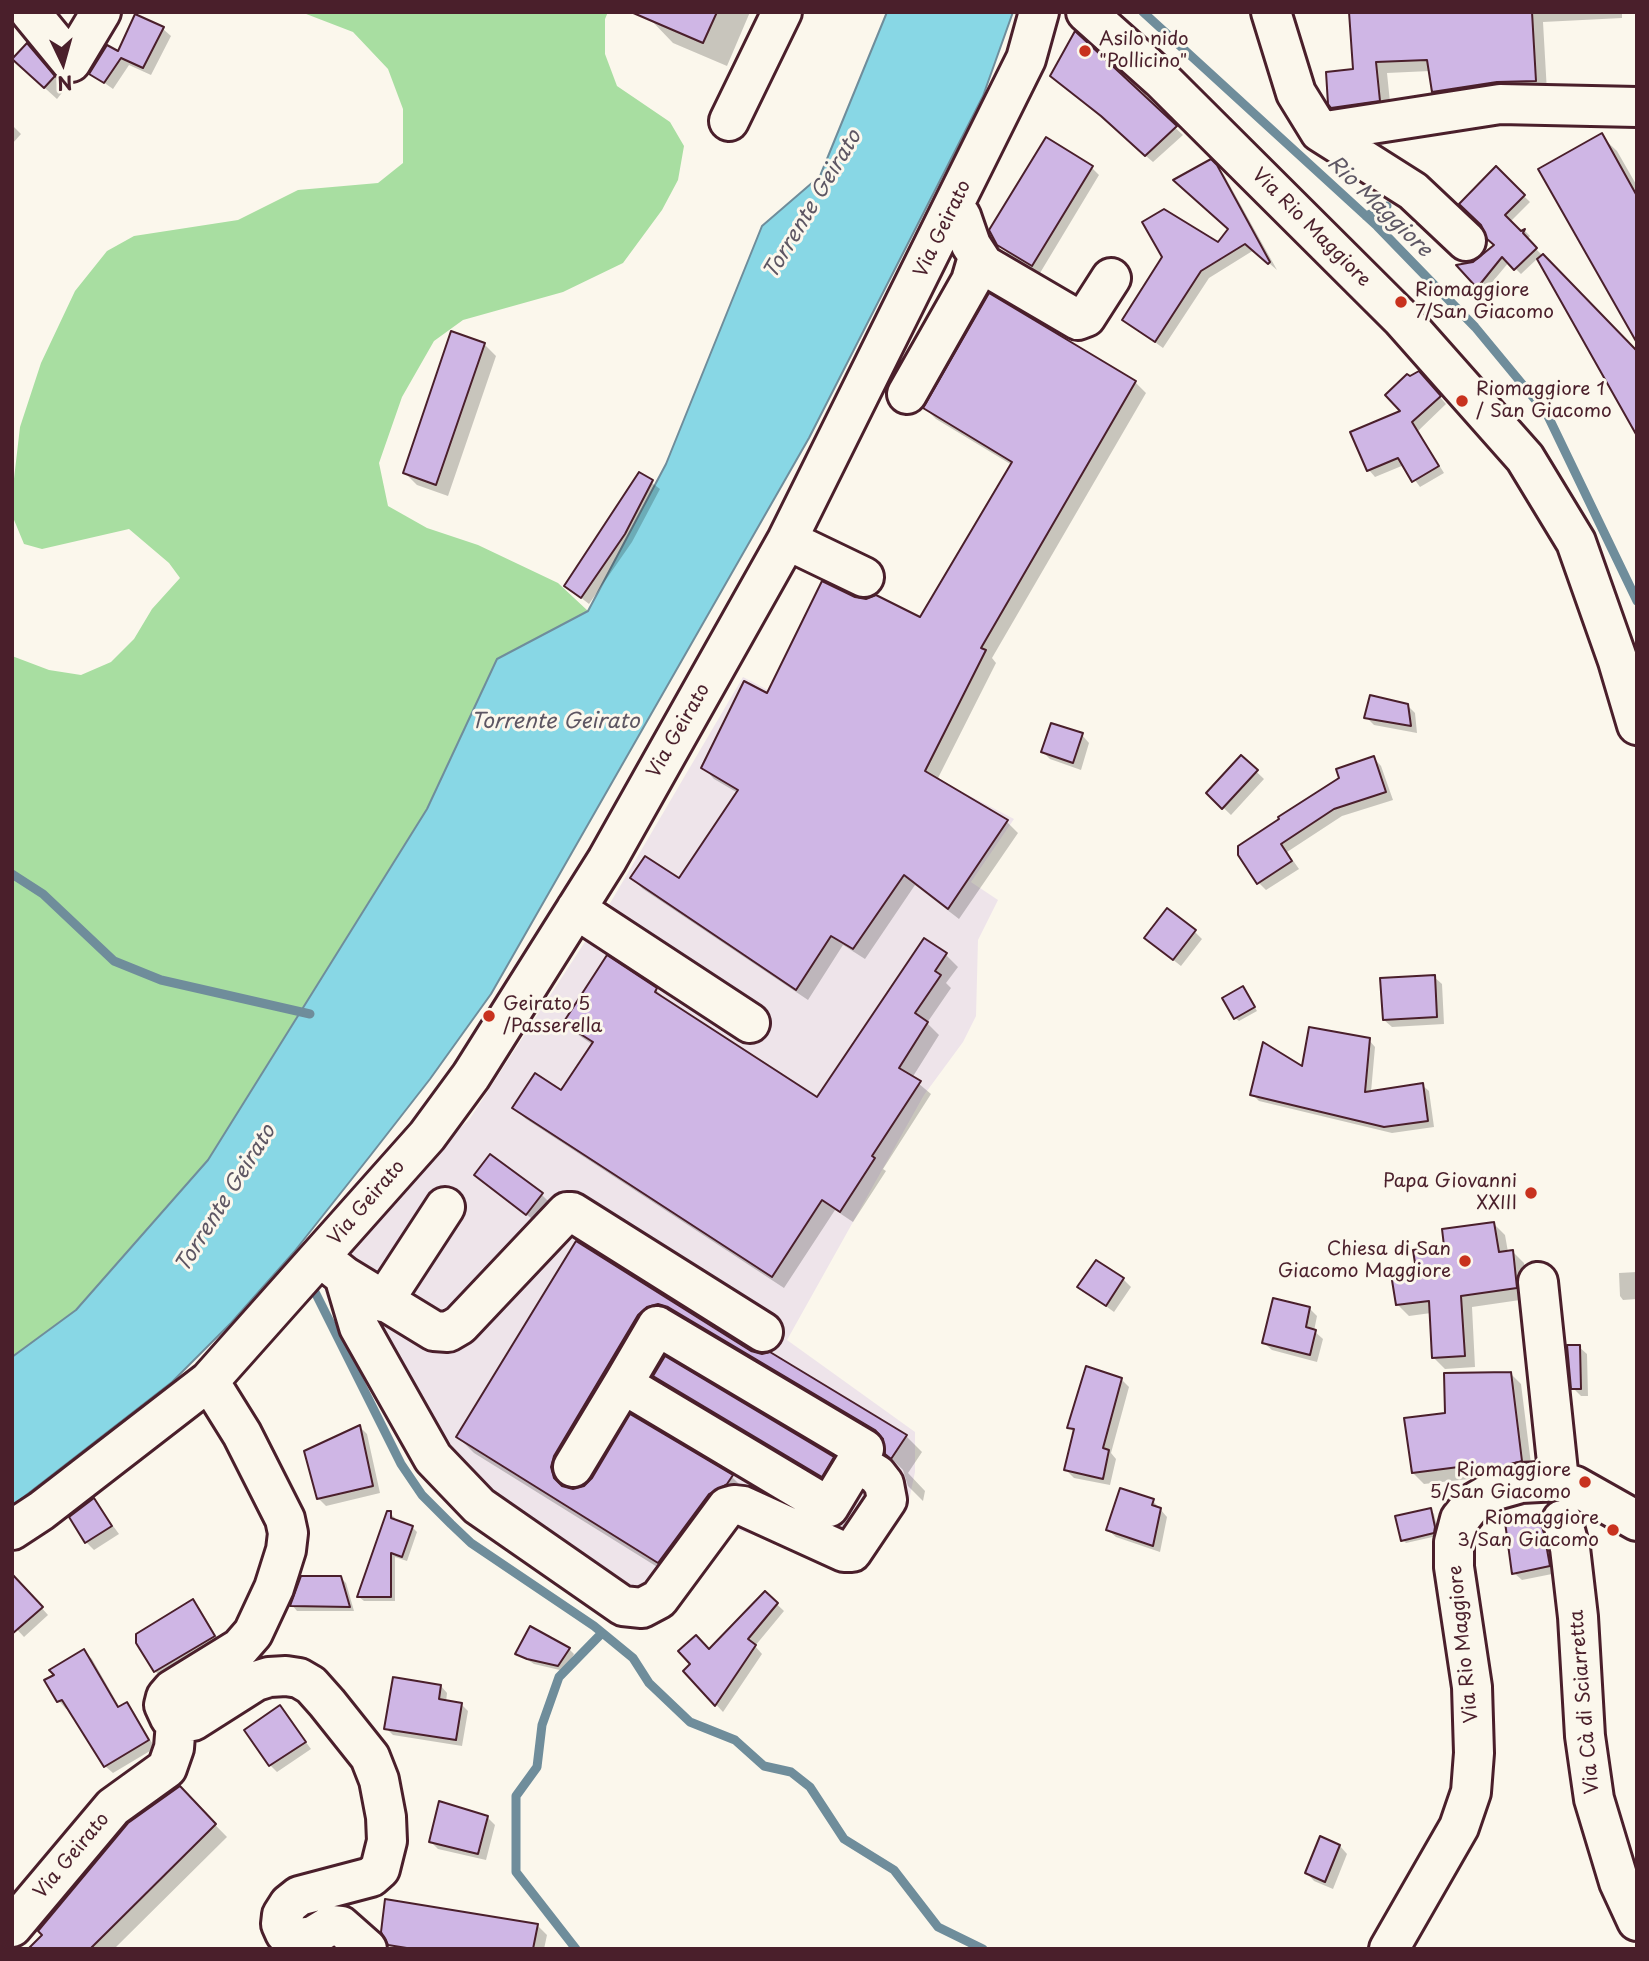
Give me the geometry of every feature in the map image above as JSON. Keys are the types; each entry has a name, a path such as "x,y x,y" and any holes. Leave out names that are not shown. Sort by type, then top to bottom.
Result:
{"street":[{"path":"30,12 71,62 101,12"},
{"path":"729,121 782,12"},
{"name":"Via Geirato","path":"12,1530 41,1511 209,1381 332,1267 471,1076 607,860 788,540 1026,59 1039,12"},
{"name":"Via Rio Maggiore","path":"1086,12 1161,79 1401,318 1525,458 1576,542 1618,661 1637,725"},
{"path":"1271,12 1296,93 1320,132 1413,191 1466,241"},
{"path":"1320,132 1500,104 1637,107"},
{"path":"953,209 961,216 984,265 1078,320 1086,317 1111,278"},
{"path":"907,394 971,281 978,257"},
{"path":"788,540 864,577"},
{"path":"576,909 750,1023"},
{"path":"383,1302 445,1206"},
{"path":"332,1267 383,1302 435,1331 448,1332 460,1325 566,1212 572,1212 763,1332"},
{"path":"332,1267 359,1327 433,1458 479,1506 624,1606 642,1608 659,1599 727,1507 734,1505 743,1506 844,1552 852,1552 887,1500 884,1484 877,1475 856,1462"},
{"path":"1538,1282 1559,1481"},
{"path":"573,1467 657,1326 864,1449 829,1507 623,1384"},
{"name":"Via Geirato","path":"12,1927 113,1807 167,1768 174,1748 176,1722 166,1711 166,1697 182,1683 240,1648 253,1633 274,1588 286,1550 288,1532 285,1519 242,1434 209,1381"},
{"name":"Via Rio Maggiore","path":"1389,1949 1459,1828 1471,1792 1474,1753 1472,1687 1454,1567 1457,1527 1472,1504 1496,1490 1521,1483 1559,1481 1575,1486 1637,1521"},
{"name":"Via Cà di Sciarretta","path":"1562,1520 1570,1548 1578,1617 1585,1736 1594,1799 1619,1882 1637,1921"},
{"path":"176,1722 193,1721 256,1681 286,1675 299,1678 319,1694 370,1757 379,1780 387,1817 387,1841 380,1869 371,1877 299,1896 289,1904 282,1915 281,1924 285,1933 299,1938 313,1936 331,1925 341,1926 367,1949"}],"shaded area":[{"path":"743,677 1014,819 971,882 998,900 978,940 976,1016 963,1042 924,1095 787,1340 915,1432 915,1472 907,1510 865,1561 818,1556 732,1528 661,1616 390,1419 336,1323 322,1283 408,1174 469,1120 609,905"}],"green space":[{"path":"301,12 608,12 605,19 605,54 617,86 670,122 684,146 678,180 662,210 623,263 563,292 463,320 434,341 402,397 379,463 388,506 427,528 478,545 558,583 588,611 497,659 427,809 208,1160 76,1310 12,1357 12,656 49,670 81,675 111,662 134,639 152,609 180,578 169,563 129,529 42,549 24,544 12,515 20,427 41,363 75,291 107,251 134,236 238,220 298,190 378,183 403,163 403,109 388,69 353,32"}],"water":[{"name":"Torrente Geirato","path":"887,12 1013,12 983,96 809,438 491,994 370,1156 294,1252 231,1323 172,1382 12,1506 12,1357 76,1310 208,1160 427,809 497,659 588,611 666,464 762,226 820,176"}],"building":[{"path":"631,12 717,12 703,43"},
{"path":"1349,12 1532,12 1536,81 1497,82 1432,92 1427,60 1376,62 1380,101 1331,108 1328,104 1326,72 1353,69"},
{"path":"135,14 164,27 143,68 121,58 104,83 89,74 107,45 118,51"},
{"path":"1075,31 1177,126 1145,156 1101,116 1050,76"},
{"path":"27,43 55,76 44,88 12,59"},
{"path":"1602,133 1637,196 1637,343 1538,169"},
{"path":"1046,137 1093,166 1032,266 997,245 989,230"},
{"path":"1211,159 1217,165 1270,262 1268,264 1245,244 1201,271 1155,342 1122,320 1162,257 1142,222 1164,209 1218,242 1228,229 1173,180"},
{"path":"1496,166 1525,195 1505,215 1521,231 1525,229 1523,233 1537,248 1514,270 1502,257 1477,288 1456,265 1473,262 1494,245 1487,239 1481,225 1459,204"},
{"path":"1543,254 1637,351 1637,436 1537,259"},
{"path":"989,293 1136,381 981,648 986,650 925,771 1008,820 948,909 904,875 853,949 831,936 796,990 630,878 645,856 679,878 738,790 701,768 744,681 767,693 822,581 855,597 866,599 876,595 920,617 1012,462 923,408"},
{"path":"451,331 485,343 436,485 403,473"},
{"path":"1419,371 1441,396 1412,422 1439,466 1412,482 1398,458 1367,471 1350,432 1400,411 1385,395 1407,374 1410,376"},
{"path":"639,472 653,480 625,534 581,598 564,586"},
{"path":"1370,695 1408,704 1411,726 1364,718"},
{"path":"1051,723 1083,733 1073,763 1041,752"},
{"path":"1241,755 1258,770 1222,809 1206,793"},
{"path":"1374,756 1386,792 1334,809 1281,844 1292,861 1257,884 1238,855 1238,846 1339,778 1336,769"},
{"path":"1167,908 1196,930 1173,960 1144,938"},
{"path":"924,938 947,953 935,971 941,975 915,1013 928,1022 899,1068 921,1081 872,1156 875,1158 840,1212 822,1200 772,1277 512,1108 535,1073 561,1090 593,1042 563,1023 607,955 657,988 655,992 817,1097"},
{"path":"1435,975 1437,1017 1383,1020 1380,978"},
{"path":"1243,986 1255,1007 1234,1019 1222,998"},
{"path":"1309,1027 1370,1038 1365,1092 1423,1083 1428,1121 1384,1127 1250,1095 1263,1042 1302,1066"},
{"path":"490,1154 543,1193 526,1215 474,1175"},
{"name":"Chiesa di San Giacomo Maggiore","path":"1494,1222 1499,1252 1513,1250 1517,1288 1461,1296 1465,1356 1432,1358 1429,1301 1396,1305 1391,1274 1416,1270 1413,1250 1444,1246 1442,1229"},
{"path":"576,1241 751,1351 762,1354 770,1352 907,1435 891,1459 885,1454 883,1439 875,1430 668,1307 658,1304 647,1307 638,1315 554,1456 551,1467 554,1478 562,1486 573,1489 584,1486 592,1478 630,1414 733,1475 727,1484 709,1494 658,1563 456,1437"},
{"path":"1096,1260 1124,1278 1106,1306 1077,1287"},
{"path":"1273,1298 1310,1307 1306,1327 1316,1330 1310,1355 1262,1343"},
{"path":"1567,1345 1580,1345 1581,1389 1571,1389"},
{"path":"665,1356 834,1457 822,1477 653,1376"},
{"path":"1086,1366 1122,1378 1103,1448 1109,1450 1103,1479 1064,1470 1074,1429 1067,1428"},
{"path":"1511,1372 1522,1461 1483,1472 1482,1464 1412,1473 1404,1418 1445,1413 1444,1373"},
{"path":"360,1425 373,1486 317,1499 304,1451"},
{"path":"1120,1488 1154,1499 1152,1505 1161,1508 1153,1546 1106,1530"},
{"path":"94,1498 112,1526 85,1543 69,1517"},
{"path":"1431,1508 1434,1533 1401,1541 1395,1516"},
{"path":"387,1511 391,1511 391,1518 413,1526 402,1557 391,1553 391,1597 357,1597"},
{"path":"1541,1516 1550,1566 1512,1574 1505,1522"},
{"path":"12,1574 43,1607 12,1634"},
{"path":"301,1576 341,1576 350,1607 290,1606"},
{"path":"765,1591 778,1603 748,1639 756,1645 715,1706 683,1671 690,1664 678,1651 696,1635 709,1649"},
{"path":"193,1599 215,1636 154,1672 136,1643 136,1634"},
{"path":"530,1626 570,1648 558,1666 515,1654"},
{"path":"84,1649 118,1707 127,1702 149,1740 104,1767 62,1700 57,1702 44,1680 54,1675 49,1670"},
{"path":"393,1677 441,1685 439,1699 462,1703 456,1740 384,1729"},
{"path":"280,1705 306,1742 269,1766 244,1730"},
{"path":"180,1786 216,1824 90,1949 28,1949 42,1935 38,1931 128,1823"},
{"path":"439,1801 488,1816 478,1854 429,1842"},
{"path":"1320,1836 1340,1845 1325,1882 1305,1873"},
{"path":"385,1899 538,1924 533,1949 413,1949 388,1945 381,1932"}],"waterway":[{"name":"Rio Maggiore","path":"1143,12 1377,226 1475,327 1547,414 1637,601"},
{"path":"1366,216 1387,206"},
{"path":"12,874 43,894 114,961 161,980 310,1014"},
{"path":"314,1290 401,1464 422,1495 451,1524 471,1543 594,1626 633,1658 649,1683 690,1722 735,1740 764,1766 791,1772 810,1787 844,1839 894,1870 938,1927 983,1949"},
{"path":"576,1949 516,1872 516,1796 537,1767 542,1725 559,1677 601,1634"}],"place":[{"name":"Asilo nido \"Pollicino\"","path":"1085,51"},
{"name":"Riomaggiore 7/San Giacomo","path":"1401,302"},
{"name":"Riomaggiore 1 / San Giacomo","path":"1462,401"},
{"name":"Geirato 5 /Passerella","path":"489,1016"},
{"name":"Papa Giovanni XXIII","path":"1531,1193"},
{"name":"Chiesa di San Giacomo Maggiore","path":"1465,1261"},
{"name":"Riomaggiore 5/San Giacomo","path":"1585,1482"},
{"name":"Riomaggiore 3/San Giacomo","path":"1613,1530"}]}
